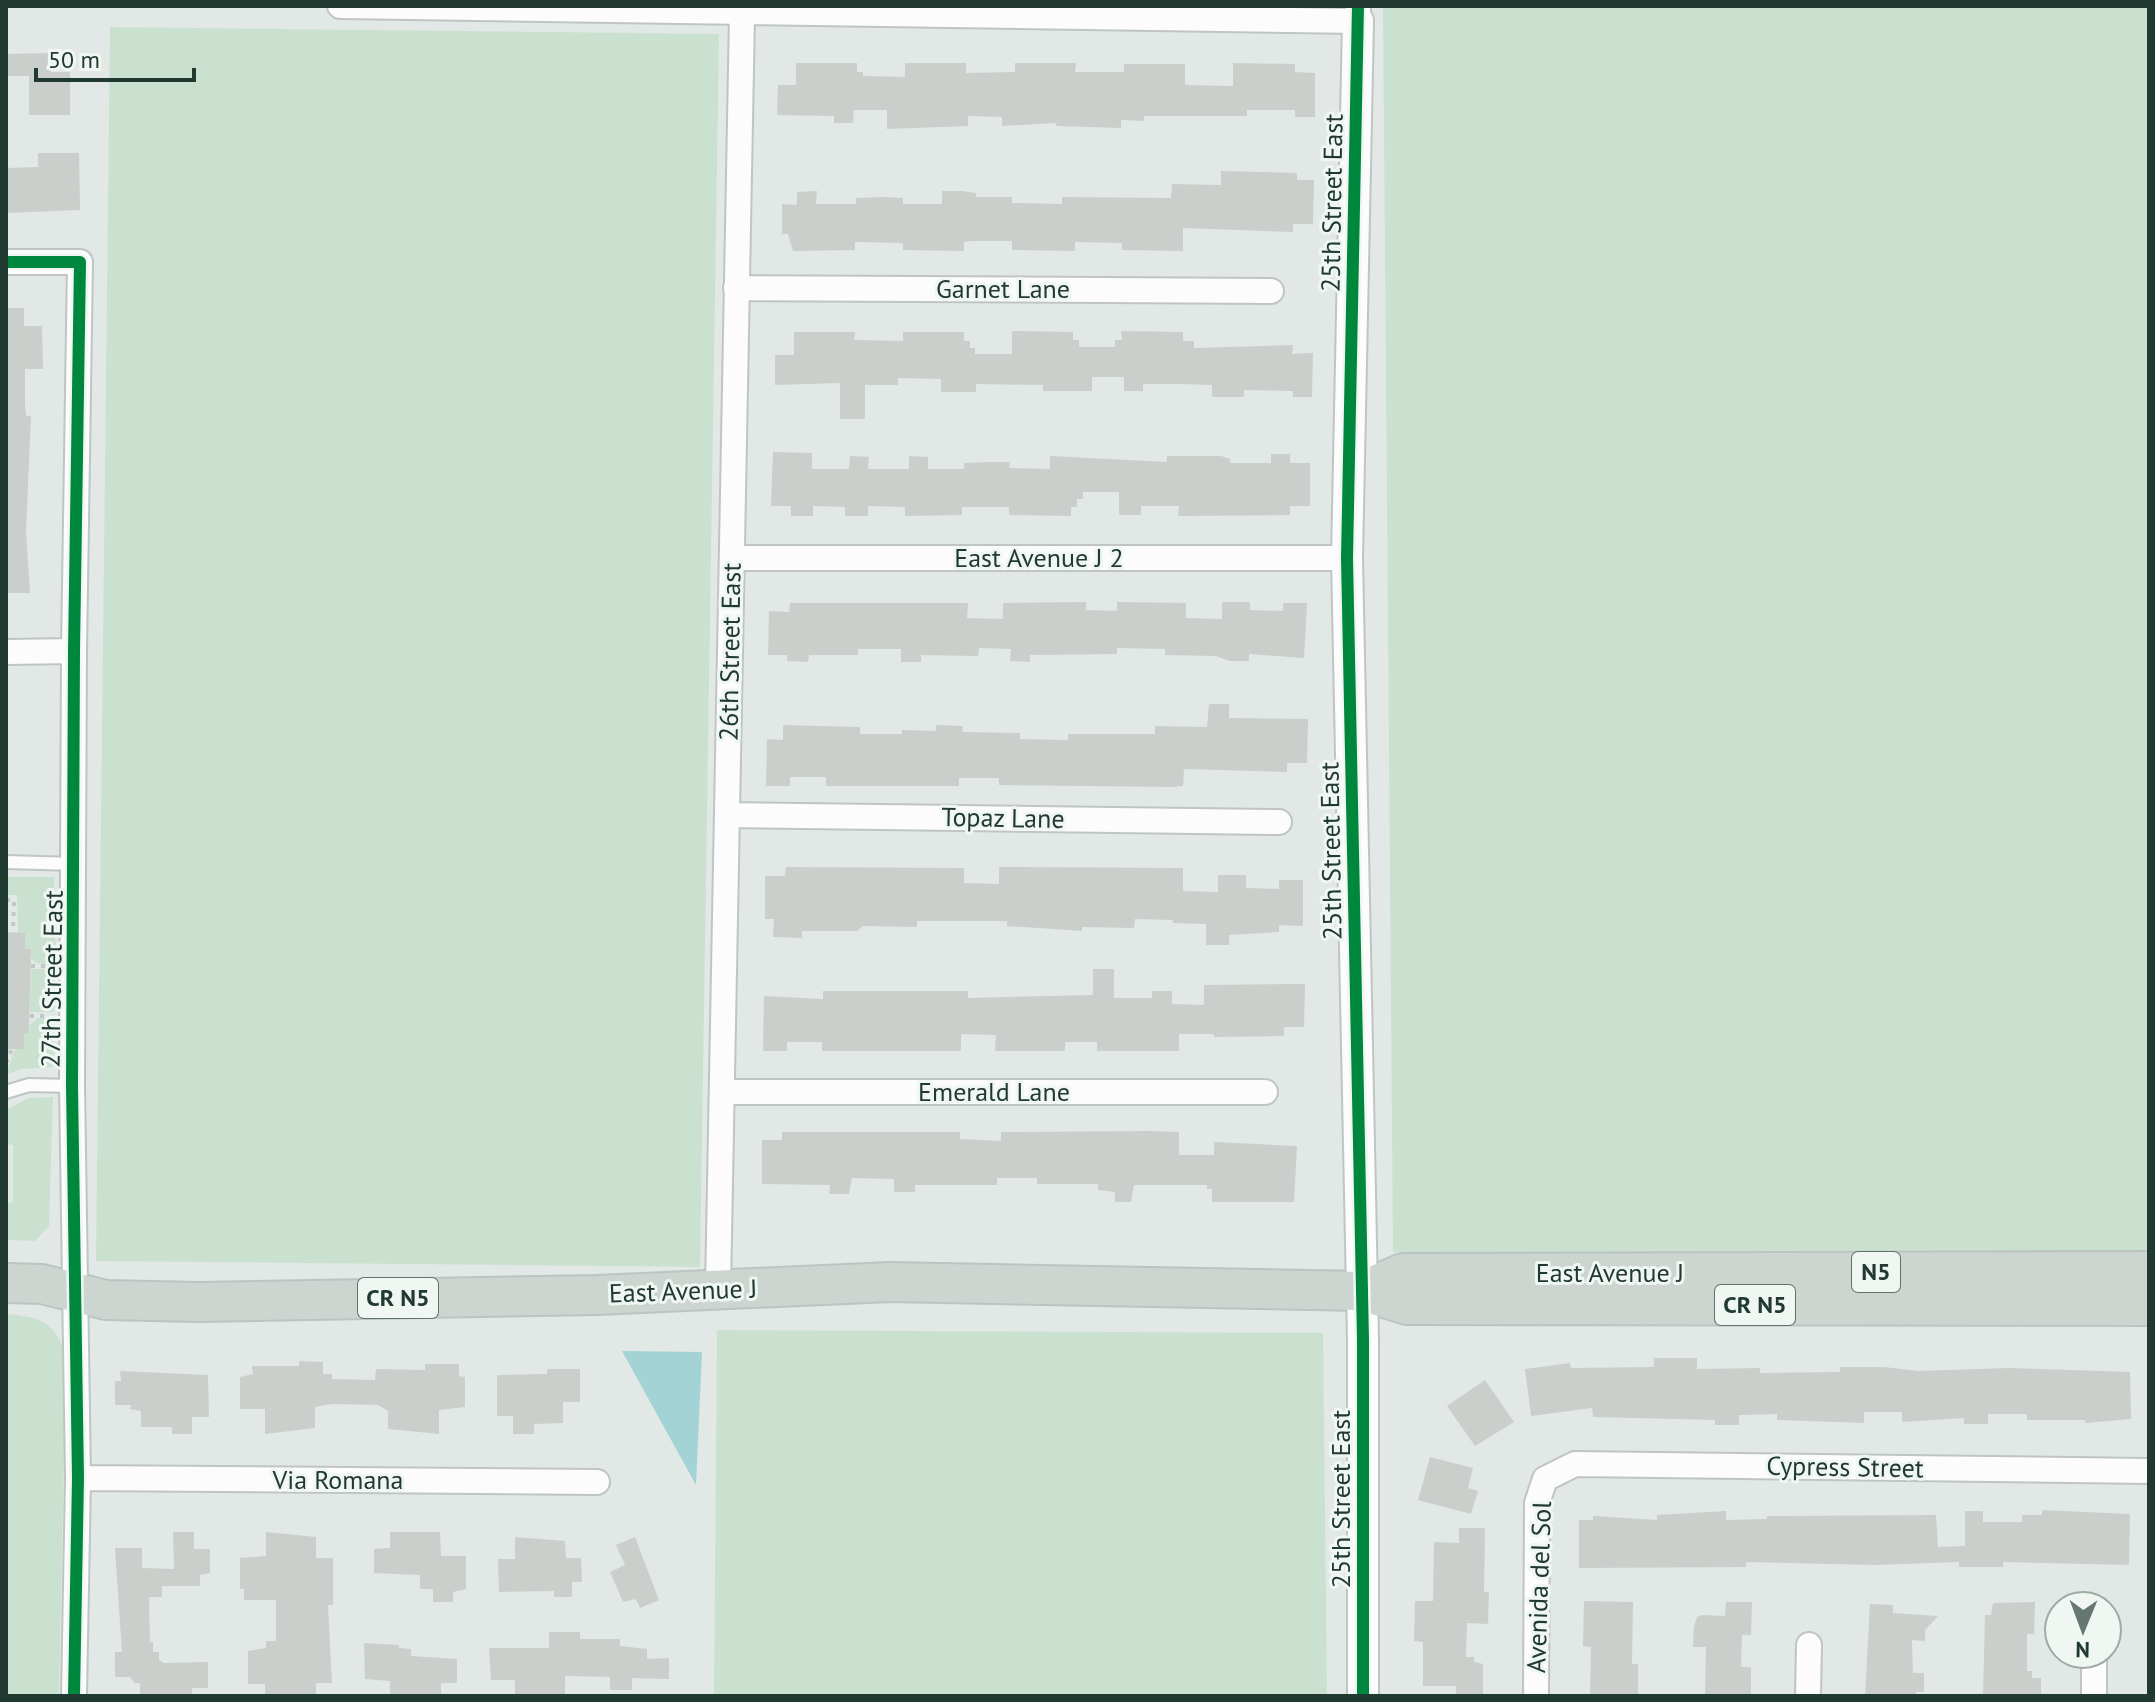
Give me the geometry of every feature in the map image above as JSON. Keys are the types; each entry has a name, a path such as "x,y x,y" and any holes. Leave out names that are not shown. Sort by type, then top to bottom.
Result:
{"main road":[{"name":"East Avenue J","path":"1362,1291 1403,1273 2149,1271"},
{"name":"East Avenue J","path":"6,1283 42,1284 106,1300 199,1302 890,1282 1362,1291 1407,1305 2149,1306"}],"street":[{"path":"340,6 623,9 742,15 1358,14"},
{"name":"25th Street East","path":"1358,14 1347,558 1362,1291 1363,1696"},
{"name":"26th Street East","path":"718,1289 742,15"},
{"name":"27th Street East","path":"6,262 80,262 72,1086 78,1478 74,1696"},
{"name":"Garnet Lane","path":"736,288 1271,291"},
{"name":"East Avenue J 2","path":"732,558 1347,558"},
{"path":"6,652 74,651"},
{"name":"Topaz Lane","path":"727,815 1279,822"},
{"name":"Emerald Lane","path":"722,1092 1265,1092"},
{"name":"Cypress Street","path":"1545,1479 1575,1464 2149,1471"},
{"name":"Via Romana","path":"78,1478 597,1482"},
{"name":"Avenida del Sol","path":"1536,1696 1537,1503 1545,1479"},
{"path":"1808,1696 1809,1645"},
{"path":"2094,1670 2094,1696"}],"lane":[{"path":"6,862 75,864"},
{"path":"6,1092 29,1085 72,1086"}],"path":[{"path":"6,900 14,900 13,932"},
{"path":"31,966 57,966"},
{"path":"30,1016 57,1016"},
{"path":"6,1063 12,1049"}],"green space":[{"path":"1383,6 2149,6 2149,1255 1393,1252"},
{"path":"110,27 719,34 700,1267 96,1261"},
{"path":"7,877 54,877 56,960 52,964 36,963 31,958 31,949 25,949 25,933 18,933 17,895 6,895"},
{"path":"31,969 52,969 56,973 55,1009 52,1012 30,1012"},
{"path":"37,1018 51,1018 55,1022 53,1067 21,1069 6,1075 15,1049 24,1049 24,1033 29,1033 30,1025"},
{"path":"53,1097 49,1226 35,1241 6,1240 6,1203 13,1202 13,1145 6,1144 6,1110 28,1098"},
{"path":"6,1314 44,1323 56,1335 66,1355 59,1696 6,1696"},
{"path":"717,1330 1323,1333 1327,1696 714,1696"}],"water":[{"path":"622,1351 702,1352 696,1485"}],"building":[{"path":"52,53 51,72 70,72 70,115 29,115 29,76 6,76 6,54"},
{"path":"796,63 857,63 857,72 863,72 863,76 905,77 905,63 966,63 966,73 1015,72 1015,63 1076,63 1075,72 1124,72 1124,64 1185,64 1185,85 1233,86 1233,63 1295,64 1295,72 1315,73 1315,117 1295,117 1295,110 1247,110 1247,116 1144,116 1144,121 1121,120 1121,128 1057,126 1055,123 1002,126 1002,117 968,116 968,126 887,129 887,110 854,110 853,123 834,123 834,116 777,115 778,85 796,85"},
{"path":"38,153 79,153 80,210 6,213 6,168 38,167"},
{"path":"1221,171 1297,173 1297,180 1314,180 1313,224 1293,224 1293,232 1183,228 1183,251 1122,250 1122,243 1075,242 1075,251 1012,250 1012,241 971,241 964,242 964,251 903,250 903,243 855,242 855,250 793,251 788,234 782,234 782,204 797,205 797,192 817,191 816,204 856,204 856,198 883,197 903,198 903,204 942,204 942,191 962,191 976,193 976,197 1012,197 1012,203 1062,204 1062,197 1171,198 1172,184 1221,185"},
{"path":"6,308 24,308 24,326 42,326 43,369 25,369 26,416 31,416 26,532 30,593 6,593"},
{"path":"1012,331 1073,332 1073,340 1079,340 1079,347 1115,347 1115,340 1122,340 1121,331 1183,332 1183,341 1194,341 1194,348 1293,345 1292,354 1313,353 1312,397 1293,397 1293,391 1244,390 1244,397 1212,397 1212,385 1181,384 1143,384 1143,391 1124,391 1124,377 1092,377 1092,391 1043,391 1043,385 976,384 976,392 941,392 941,379 898,378 898,385 865,385 865,419 840,419 840,383 775,385 775,355 794,355 794,332 855,332 854,340 903,341 903,332 964,332 964,341 970,341 970,348 975,348 975,354 1012,354"},
{"path":"773,452 812,453 812,469 849,469 850,456 869,457 868,469 909,469 909,456 928,457 928,469 964,469 964,463 1010,462 1009,468 1050,469 1050,456 1167,462 1167,456 1221,456 1230,459 1230,463 1271,463 1271,454 1290,454 1290,463 1310,463 1310,506 1290,506 1290,515 1178,516 1179,506 1141,506 1141,515 1119,515 1119,492 1083,492 1083,499 1077,499 1077,507 1071,507 1071,516 1009,515 1009,507 962,507 962,515 905,516 905,507 868,506 868,516 845,516 845,507 813,506 813,516 791,516 791,506 771,506"},
{"path":"1086,602 1086,610 1117,611 1117,602 1186,603 1186,618 1222,619 1222,602 1250,602 1250,610 1283,611 1283,603 1307,603 1304,658 1249,654 1249,661 1229,661 1216,656 1165,655 1165,649 1117,648 1117,654 1030,655 1030,662 1010,661 1011,649 979,648 978,656 921,655 921,662 901,662 901,649 858,649 858,655 809,655 808,662 787,661 787,655 768,655 769,611 789,612 790,603 968,603 967,618 1003,619 1003,603"},
{"path":"1209,704 1229,704 1229,718 1308,719 1307,763 1287,763 1287,772 1184,769 1183,786 1173,787 999,785 999,778 959,778 959,786 826,786 826,777 790,777 790,786 766,786 767,739 783,740 783,725 860,727 860,734 902,734 902,730 936,731 936,725 963,726 962,732 1020,733 1020,739 1068,740 1068,734 1155,734 1155,726 1207,727"},
{"path":"786,867 964,868 964,883 999,884 999,867 1183,868 1183,891 1218,892 1218,875 1246,875 1246,888 1279,889 1279,880 1303,880 1303,926 1279,925 1279,932 1229,935 1229,945 1206,945 1206,924 1135,919 1134,928 1082,927 1082,931 1007,926 1007,921 917,921 917,927 863,926 857,931 802,931 802,938 773,937 774,919 765,919 765,876 785,876"},
{"path":"6,932 25,933 25,949 31,949 29,1033 24,1033 24,1049 6,1049"},
{"path":"1093,969 1114,969 1114,998 1152,998 1152,991 1172,991 1172,1004 1204,1005 1204,985 1305,984 1304,1027 1284,1027 1284,1036 1179,1034 1179,1051 1097,1051 1097,1042 1065,1042 1065,1051 995,1051 996,1035 961,1034 961,1051 822,1051 822,1042 787,1042 787,1051 763,1051 764,996 823,999 823,991 968,991 968,998 1093,995"},
{"path":"782,1132 960,1132 960,1139 1001,1141 1001,1132 1179,1132 1179,1155 1214,1155 1214,1142 1297,1146 1294,1202 1212,1202 1212,1189 1207,1189 1207,1185 1134,1185 1131,1202 1115,1202 1115,1192 1098,1190 1098,1184 1037,1184 1037,1178 997,1178 997,1185 915,1185 915,1192 894,1192 894,1179 852,1178 849,1194 829,1194 830,1185 762,1184 762,1140 782,1140"},
{"path":"1654,1358 1697,1358 1697,1369 1760,1368 1760,1373 1840,1372 1840,1367 1918,1371 2009,1368 2130,1372 2131,1419 2085,1423 2085,1420 2027,1420 2027,1414 1988,1414 1988,1424 1964,1424 1964,1418 1902,1422 1902,1412 1864,1412 1864,1423 1777,1420 1777,1414 1739,1415 1739,1425 1715,1425 1715,1420 1593,1417 1592,1408 1531,1416 1525,1369 1570,1363 1571,1368 1654,1367"},
{"path":"299,1361 323,1362 323,1374 332,1374 332,1379 375,1380 376,1369 425,1370 425,1364 459,1364 459,1376 465,1377 465,1407 439,1410 439,1434 388,1429 388,1411 378,1405 332,1404 315,1407 315,1428 265,1434 265,1409 240,1409 240,1377 253,1374 252,1366 299,1366"},
{"path":"547,1369 580,1369 580,1402 563,1402 563,1423 534,1424 534,1434 513,1434 513,1416 497,1416 497,1375 547,1374"},
{"path":"120,1371 208,1375 209,1417 192,1417 192,1434 172,1434 172,1427 141,1427 141,1411 130,1409 131,1405 115,1405 115,1381 121,1381"},
{"path":"1485,1380 1514,1422 1475,1446 1447,1406"},
{"path":"1430,1457 1473,1468 1468,1488 1478,1491 1471,1514 1418,1500"},
{"path":"2042,1510 2130,1514 2129,1565 2003,1562 2003,1567 1959,1567 1959,1562 1875,1565 1746,1562 1746,1567 1579,1568 1579,1520 1593,1520 1593,1516 1657,1520 1657,1515 1726,1511 1726,1520 1767,1519 1767,1516 1936,1515 1938,1547 1965,1546 1965,1511 1983,1511 1983,1522 2022,1522 2022,1515 2042,1515"},
{"path":"1459,1528 1485,1528 1484,1592 1489,1592 1488,1624 1467,1623 1466,1657 1474,1657 1474,1662 1483,1664 1483,1696 1456,1696 1456,1686 1423,1686 1423,1642 1414,1641 1415,1601 1433,1601 1434,1542 1459,1543"},
{"path":"173,1532 194,1532 194,1549 210,1549 210,1573 200,1575 200,1586 162,1586 162,1597 149,1597 150,1642 153,1642 153,1652 159,1652 163,1663 208,1662 208,1688 192,1688 192,1696 140,1696 140,1683 135,1683 130,1677 115,1677 115,1652 122,1652 115,1548 142,1548 142,1568 174,1569"},
{"path":"266,1532 316,1537 316,1558 333,1558 333,1605 328,1605 332,1683 316,1683 316,1696 265,1696 265,1684 248,1684 248,1651 266,1648 266,1641 276,1641 276,1600 244,1600 244,1589 240,1589 240,1558 266,1556"},
{"path":"390,1532 440,1532 441,1556 466,1556 466,1589 453,1592 453,1602 433,1602 433,1589 420,1589 420,1575 374,1573 374,1549 390,1548"},
{"path":"515,1537 565,1541 566,1558 581,1558 582,1582 572,1582 572,1597 554,1597 554,1591 499,1592 498,1559 515,1559"},
{"path":"635,1537 659,1600 640,1608 636,1599 623,1602 610,1572 625,1565 616,1545"},
{"path":"1584,1601 1633,1602 1632,1664 1638,1664 1638,1696 1590,1696 1591,1647 1583,1646"},
{"path":"1726,1602 1752,1602 1751,1635 1742,1635 1741,1667 1751,1667 1751,1696 1705,1696 1706,1647 1693,1647 1694,1627 1697,1617 1702,1615 1725,1616"},
{"path":"2035,1602 2034,1634 2027,1634 2027,1671 2032,1671 2032,1678 2041,1678 2041,1696 1983,1696 1985,1615 1991,1615 1993,1603"},
{"path":"1870,1604 1893,1605 1893,1613 1938,1616 1925,1630 1925,1641 1912,1640 1913,1673 1924,1673 1924,1692 1916,1692 1916,1696 1865,1696"},
{"path":"549,1632 580,1632 580,1639 620,1639 620,1646 647,1649 647,1659 669,1658 669,1679 632,1678 632,1690 610,1690 610,1677 565,1676 565,1696 515,1696 515,1680 491,1680 489,1648 549,1648"},
{"path":"364,1643 399,1645 399,1648 411,1649 411,1656 457,1659 457,1683 441,1683 441,1696 390,1696 390,1681 365,1679"}],"cycle path":[{"path":"1358,6 1347,558 1363,1340 1363,1696"},
{"path":"6,262 80,262 72,1086 78,1478 74,1696"}]}
